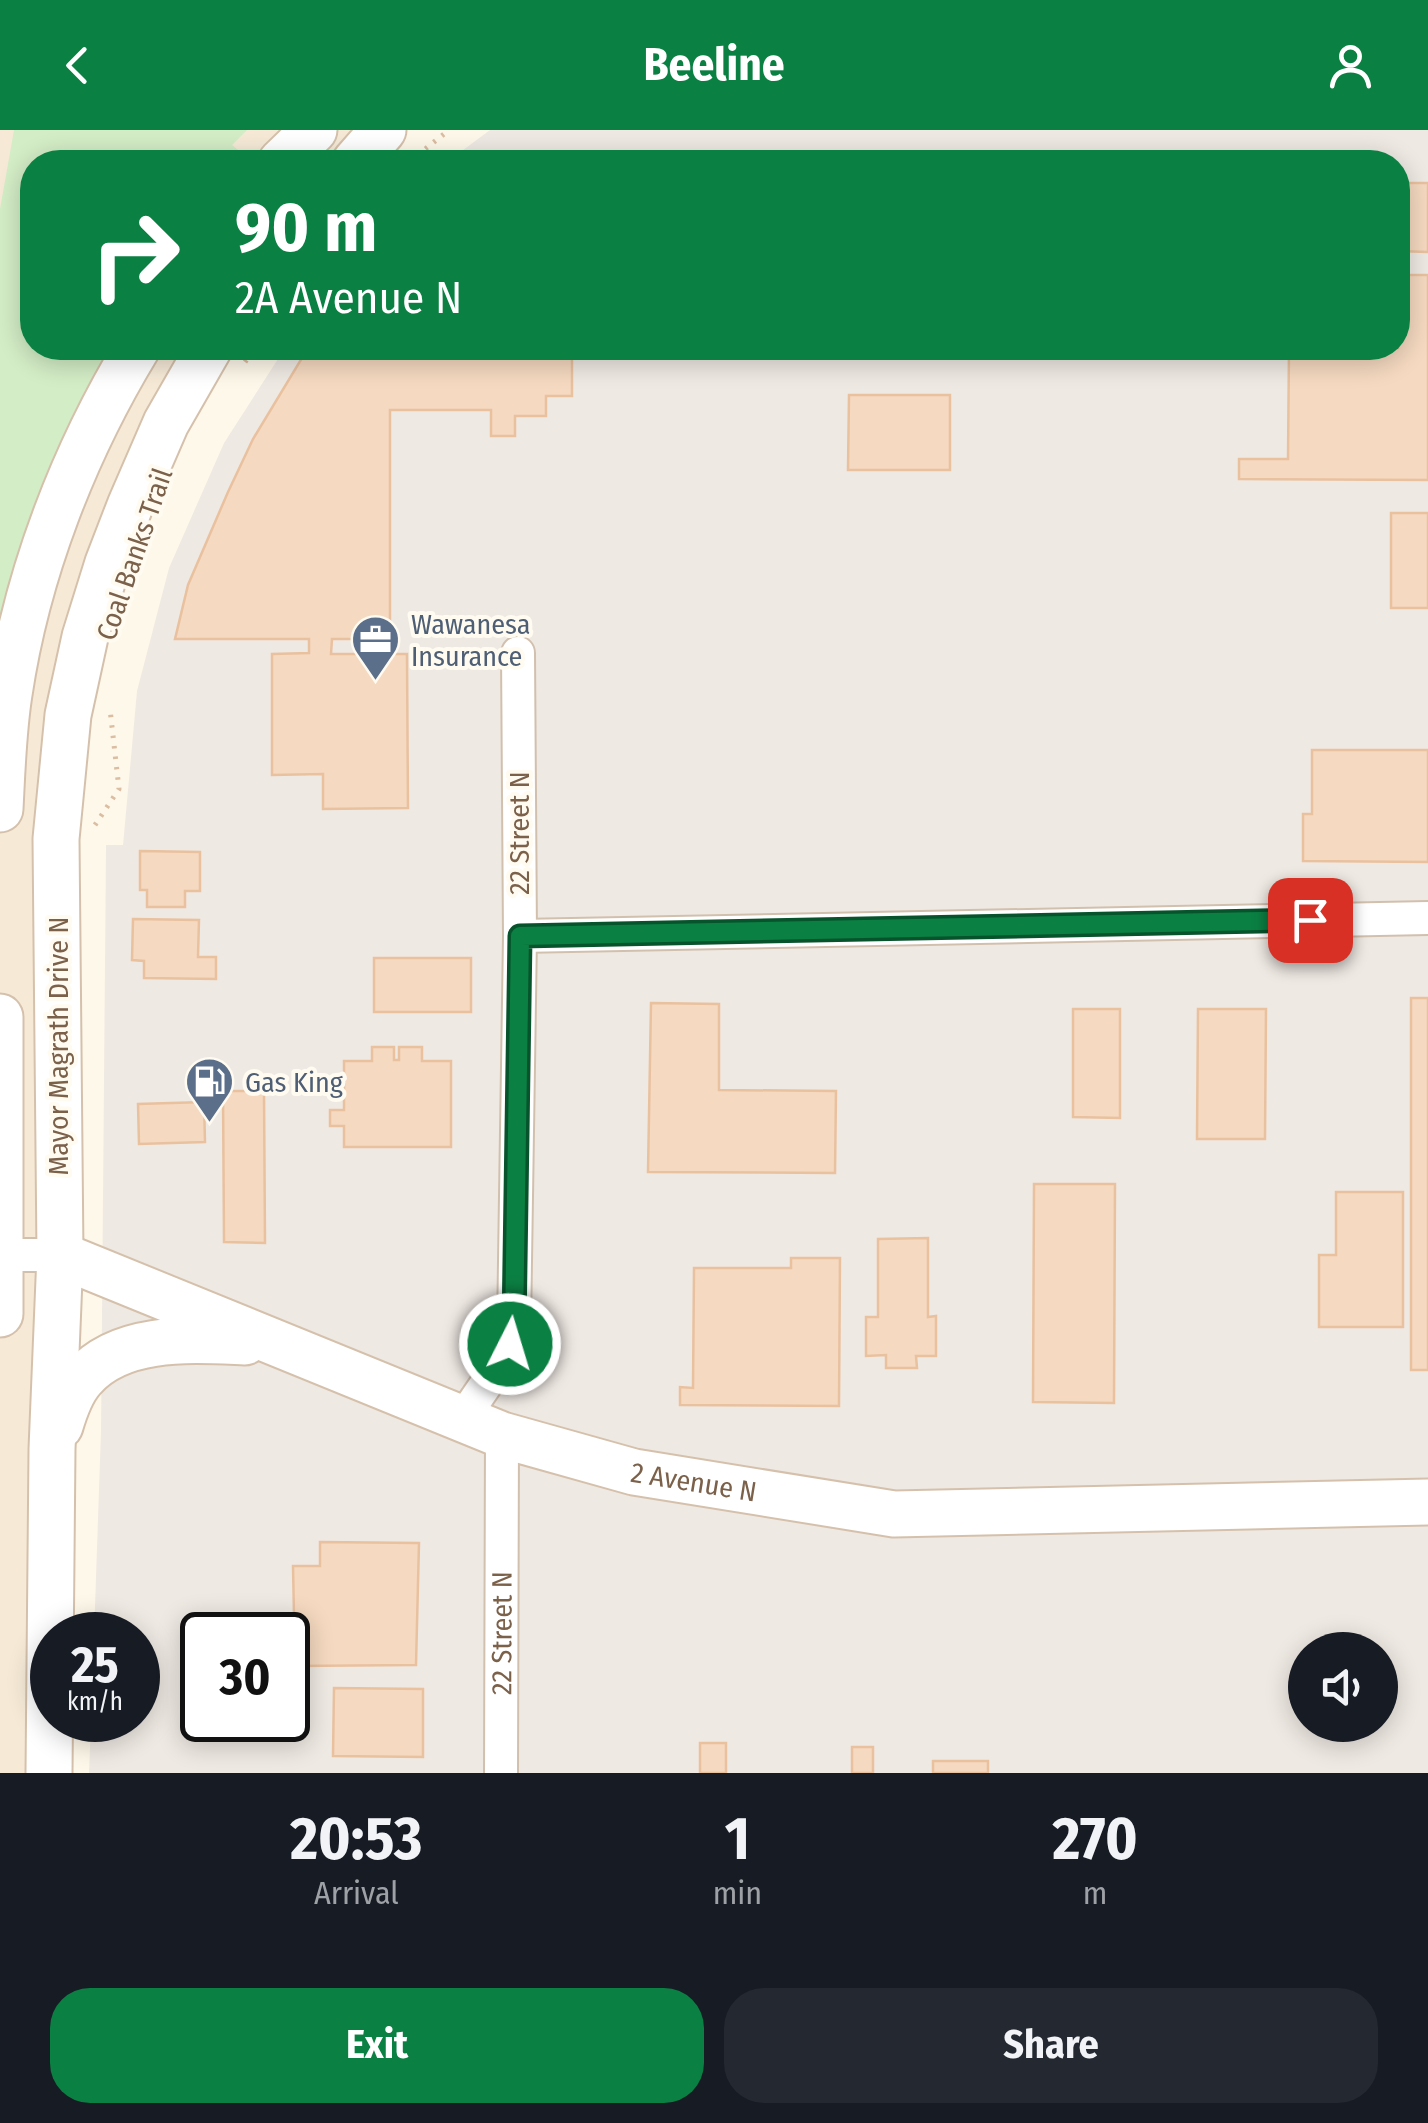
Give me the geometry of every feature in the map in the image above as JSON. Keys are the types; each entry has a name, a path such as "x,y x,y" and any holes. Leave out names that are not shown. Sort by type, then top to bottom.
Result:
{"main road":[{"path":"293,150 314,130"},
{"path":"365,150 382,130"},
{"path":"0,809 9,694 36,570 72,476 129,360"},
{"name":"Mayor Magrath Drive N","path":"49,1773 52,1449 60,1255 56,839 68,714 85,636 130,506 166,422 223,362"},
{"name":"Mayor Magrath Drive N","path":"0,1018 0,1314"},
{"name":"2 Avenue N","path":"60,1255 482,1426 634,1472 894,1514 1428,1502"},
{"path":"52,1449 68,1402 81,1380 130,1348 200,1340 277,1344"}],"street":[{"name":"22 Street N","path":"501,1773 482,1426 514,1327 520,936 518,653"},
{"path":"520,936 1428,918"},
{"name":"2 Avenue N","path":"0,1255 60,1255"}],"path":[{"path":"424,150 449,130"},
{"path":"93,827 119,789 110,711 113,694"}],"shaded area":[{"path":"0,130 383,130 366,150 20,150 20,360 204,360 68,715 53,1612 30,1612 30,1742 51,1742 50,1773 0,1773"},
{"path":"490,130 1428,130 1428,1773 89,1773 90,1742 160,1742 160,1612 95,1612 101,1431 106,845 123,845 137,691 169,568 224,443 277,360 1410,360 1410,150 463,150"}],"green space":[{"path":"14,130 247,130 232,145 238,150 20,150 20,360 105,360 67,430 47,479 0,631 0,209"}],"building":[{"path":"1410,183 1428,183 1428,252 1410,251"},
{"path":"1410,275 1428,275 1428,480 1239,479 1239,459 1288,459 1289,360 1410,360"},
{"path":"301,360 572,360 572,396 546,396 546,416 515,416 515,436 491,436 491,410 390,410 390,639 332,639 331,654 407,654 408,808 323,809 323,774 272,775 272,654 309,653 309,639 175,639 188,585 253,439"},
{"path":"849,395 950,395 950,470 848,470"},
{"path":"1391,513 1428,513 1428,608 1391,608"},
{"path":"1312,750 1428,750 1428,862 1303,861 1303,814 1312,814"},
{"path":"140,851 200,852 200,891 185,891 185,907 147,907 147,890 140,890"},
{"path":"133,919 199,920 198,957 216,957 216,979 144,978 144,961 132,960"},
{"path":"374,958 471,958 471,1012 374,1012"},
{"path":"1411,998 1428,998 1428,1370 1411,1370"},
{"path":"651,1003 719,1004 719,1090 836,1091 835,1173 648,1172"},
{"path":"1073,1009 1120,1009 1120,1118 1073,1117"},
{"path":"1198,1009 1266,1009 1265,1139 1197,1139"},
{"path":"372,1047 394,1047 394,1060 399,1060 399,1047 422,1047 422,1061 451,1061 451,1147 344,1147 344,1126 330,1126 330,1110 344,1110 344,1061 372,1061"},
{"path":"223,1091 264,1091 265,1243 224,1242"},
{"path":"204,1102 205,1142 139,1144 138,1104"},
{"path":"1034,1184 1115,1184 1114,1403 1033,1402"},
{"path":"1336,1192 1403,1192 1403,1327 1319,1327 1319,1255 1336,1255"},
{"path":"928,1238 928,1317 936,1316 936,1356 916,1356 917,1368 886,1368 886,1355 866,1356 866,1317 878,1317 878,1239"},
{"path":"791,1258 840,1258 839,1406 680,1405 680,1387 693,1388 694,1268 791,1268"},
{"path":"320,1542 419,1543 416,1665 310,1666 310,1612 294,1612 293,1566 320,1566"},
{"path":"334,1688 423,1689 423,1757 333,1756"},
{"path":"700,1743 726,1743 726,1773 700,1773"},
{"path":"852,1747 873,1747 873,1773 852,1773"},
{"path":"933,1761 988,1761 988,1773 933,1773"}],"place":[{"name":"Wawanesa Insurance","path":"376,682"},
{"name":"Gas King","path":"210,1124"}],"route":[{"path":"510,1344 514,1327 520,936 1310,920"}]}
